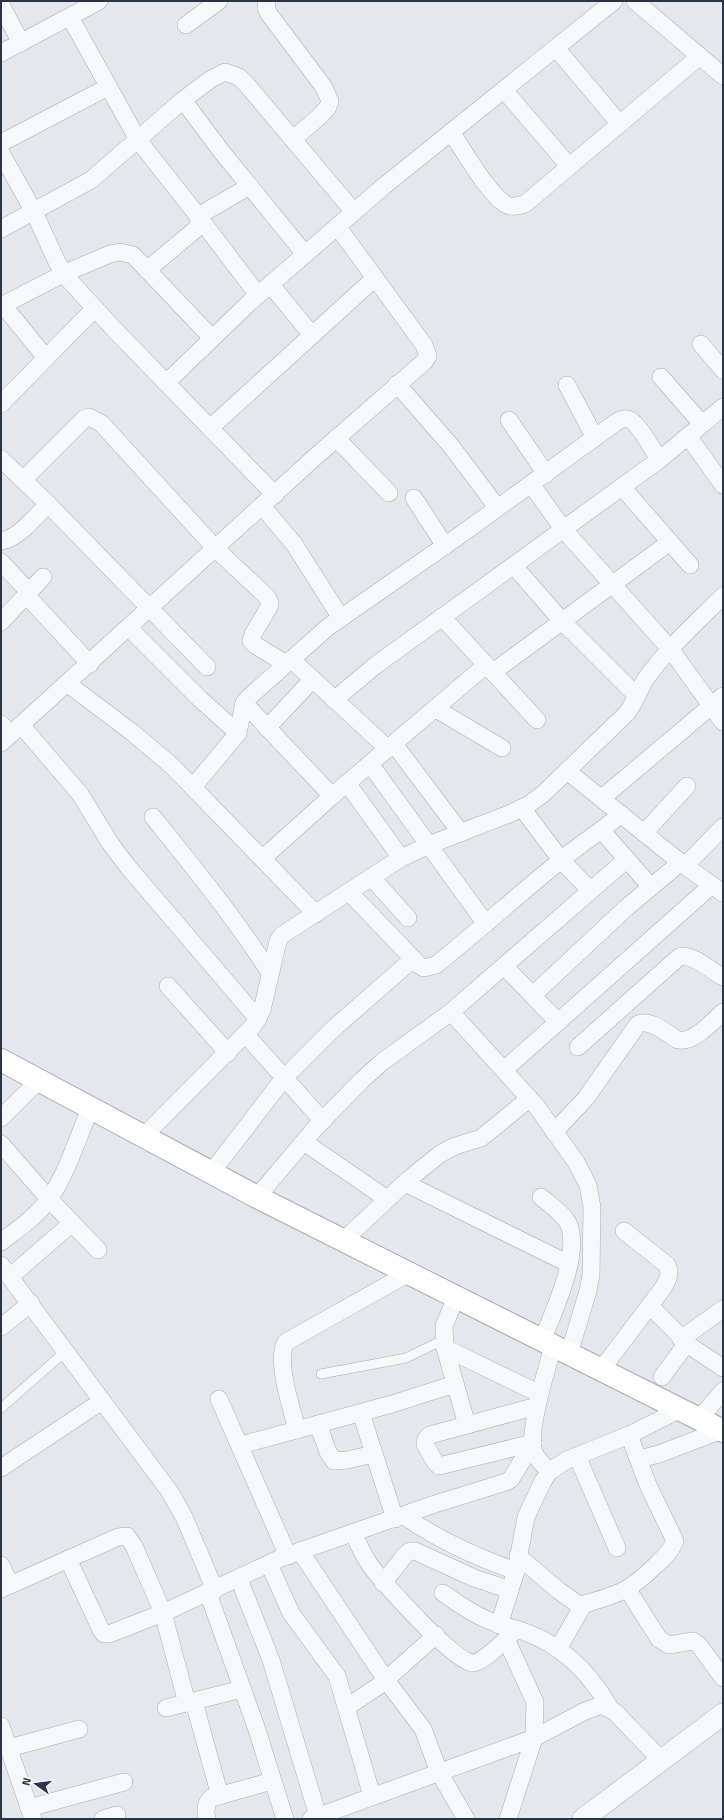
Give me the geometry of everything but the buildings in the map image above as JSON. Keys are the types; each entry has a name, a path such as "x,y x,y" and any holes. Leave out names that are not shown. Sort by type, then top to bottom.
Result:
{"main road":[{"path":"1,1060 40,1079 211,1174 723,1431"}],"street":[{"path":"1,53 73,10 99,1"},
{"path":"186,25 219,1"},
{"path":"166,382 264,290 337,226 614,1"},
{"path":"635,1 723,76"},
{"path":"266,2 266,8 274,23 324,86 330,101 328,107 320,116 293,139"},
{"path":"1,5 21,42"},
{"path":"73,10 108,87 138,140 198,216 264,290 312,335"},
{"path":"556,48 619,123"},
{"path":"452,132 492,191 505,204 512,207 525,204 700,56"},
{"path":"1,229 91,180 183,100 220,73 225,72 239,77 247,85 354,212"},
{"path":"1,143 108,87"},
{"path":"504,90 569,166"},
{"path":"183,100 221,152 305,254"},
{"path":"1,153 6,172 34,212 57,262 65,273 95,308 210,428 269,500 294,544 341,618"},
{"path":"198,216 250,186"},
{"path":"147,270 196,229 199,223 198,216"},
{"path":"258,1018 128,867 110,843 80,794 9,731 68,684 336,438 428,356 427,350 337,226"},
{"path":"46,358 2,305 65,273 110,254 120,252 133,255 212,338"},
{"path":"210,428 375,278"},
{"path":"1,404 95,308"},
{"path":"702,344 723,370"},
{"path":"661,377 702,424"},
{"path":"397,384 451,446 497,507"},
{"path":"567,385 595,438"},
{"path":"334,700 376,665 660,460 723,407"},
{"path":"23,480 84,419 94,418 107,429 216,548 267,597 270,603 269,607 253,634 251,641 255,645 289,662 391,746 461,833"},
{"path":"193,787 238,733 244,703 248,698 328,627 445,546 615,423 622,419 628,419 635,424 660,460"},
{"path":"509,420 546,474"},
{"path":"688,436 723,485"},
{"path":"336,438 388,493"},
{"path":"1,459 48,504 207,667"},
{"path":"531,484 564,530 717,701 723,722"},
{"path":"622,487 690,565"},
{"path":"414,498 445,546"},
{"path":"1,541 10,540 48,504"},
{"path":"262,858 347,783 436,709 490,668 562,621 670,542"},
{"path":"1,562 90,664"},
{"path":"514,566 562,621 638,696"},
{"path":"1,622 44,577"},
{"path":"144,1136 246,1035 258,1018 262,1010 278,941 282,935 401,858 429,845 522,808 543,794 626,714 638,696 646,678 723,596"},
{"path":"442,617 537,720"},
{"path":"129,628 200,699 238,733"},
{"path":"266,728 312,680"},
{"path":"68,684 138,738 193,787 316,914"},
{"path":"602,798 717,701"},
{"path":"244,703 266,728 332,796"},
{"path":"436,709 502,748"},
{"path":"370,764 486,924"},
{"path":"504,1070 558,1022 717,889 683,864 567,771"},
{"path":"347,783 401,858"},
{"path":"644,833 687,786"},
{"path":"522,808 561,860 590,890"},
{"path":"349,892 413,959 424,968 436,965 561,860 602,831 621,814"},
{"path":"152,817 221,901 270,973"},
{"path":"533,994 610,922 651,887 683,864 723,827"},
{"path":"602,831 651,887"},
{"path":"257,1197 323,1121 382,1062 451,1012 505,967 550,924 626,860"},
{"path":"371,877 408,918"},
{"path":"578,1047 679,957 684,955 690,956 711,971 723,977"},
{"path":"211,1174 284,1078 333,1029 413,959"},
{"path":"505,967 533,994 558,1022"},
{"path":"168,986 228,1053"},
{"path":"451,1012 529,1099 584,1175 588,1185 592,1207 591,1275 588,1291 555,1348"},
{"path":"554,1132 586,1098 638,1024 642,1022 649,1023 678,1040 684,1041 692,1038 723,1012"},
{"path":"246,1035 323,1121"},
{"path":"1,1118 40,1079"},
{"path":"344,1240 404,1183 447,1150 481,1138 529,1099"},
{"path":"1,1242 32,1217 49,1199 59,1180 91,1107"},
{"path":"304,1142 387,1199"},
{"path":"1,1144 49,1199 98,1250"},
{"path":"404,1183 569,1264"},
{"path":"541,1197 564,1216 568,1223 571,1235 569,1264 555,1348 538,1400 533,1444 534,1452 550,1471"},
{"path":"72,1224 4,1273 31,1303 178,1505 189,1527 212,1591 242,1689 285,1819"},
{"path":"601,1370 668,1280 670,1270 667,1265 624,1231"},
{"path":"297,1430 283,1369 282,1348 286,1342 409,1273"},
{"path":"456,1297 445,1322 445,1344 467,1425"},
{"path":"1,1327 31,1303"},
{"path":"650,1306 684,1341 723,1368"},
{"path":"662,1377 684,1341 723,1309"},
{"path":"445,1344 538,1400"},
{"path":"241,1445 361,1413 455,1384"},
{"path":"699,1419 723,1391"},
{"path":"219,1399 294,1554 423,1729 439,1772 466,1819"},
{"path":"533,1444 439,1466 428,1451 425,1444 426,1439 430,1435 467,1425 538,1400"},
{"path":"1,1468 102,1401"},
{"path":"508,1819 534,1738 535,1702 507,1631 510,1590 517,1564 526,1517 543,1481 550,1471 556,1466 630,1434 679,1410"},
{"path":"361,1413 374,1454 399,1517 452,1546 482,1560 517,1564 582,1607"},
{"path":"318,1424 328,1452 334,1461 347,1460 374,1454"},
{"path":"639,1459 659,1454 723,1431"},
{"path":"558,1649 582,1607 586,1604 628,1590 670,1551 675,1541 648,1485 630,1434"},
{"path":"68,1559 100,1630 104,1634 109,1634 163,1613 294,1554 435,1504 506,1482 511,1479 533,1444"},
{"path":"577,1456 617,1548"},
{"path":"353,1533 369,1564 383,1583 454,1653 472,1663 484,1658 507,1631"},
{"path":"1,1565 5,1587 118,1537 127,1536 134,1546 163,1613 220,1796"},
{"path":"383,1583 410,1551 415,1551 474,1578 510,1590"},
{"path":"269,1564 291,1613 337,1676 372,1796"},
{"path":"239,1579 271,1660 314,1817 534,1738 594,1707 604,1706 610,1708"},
{"path":"628,1590 659,1639 669,1645 693,1641 699,1645 723,1678"},
{"path":"443,1593 472,1612 507,1631 531,1634 558,1649 578,1664 589,1676 610,1708 661,1760"},
{"path":"347,1707 386,1680 436,1635"},
{"path":"166,1708 242,1689"},
{"path":"594,1816 661,1760 723,1714"},
{"path":"1,1726 31,1813 124,1782"},
{"path":"9,1748 79,1729"},
{"path":"207,1819 205,1814 207,1802 211,1798 272,1781"}],"lane":[{"path":"321,1374 406,1358 445,1344"},
{"path":"1,1408 66,1351"}]}
